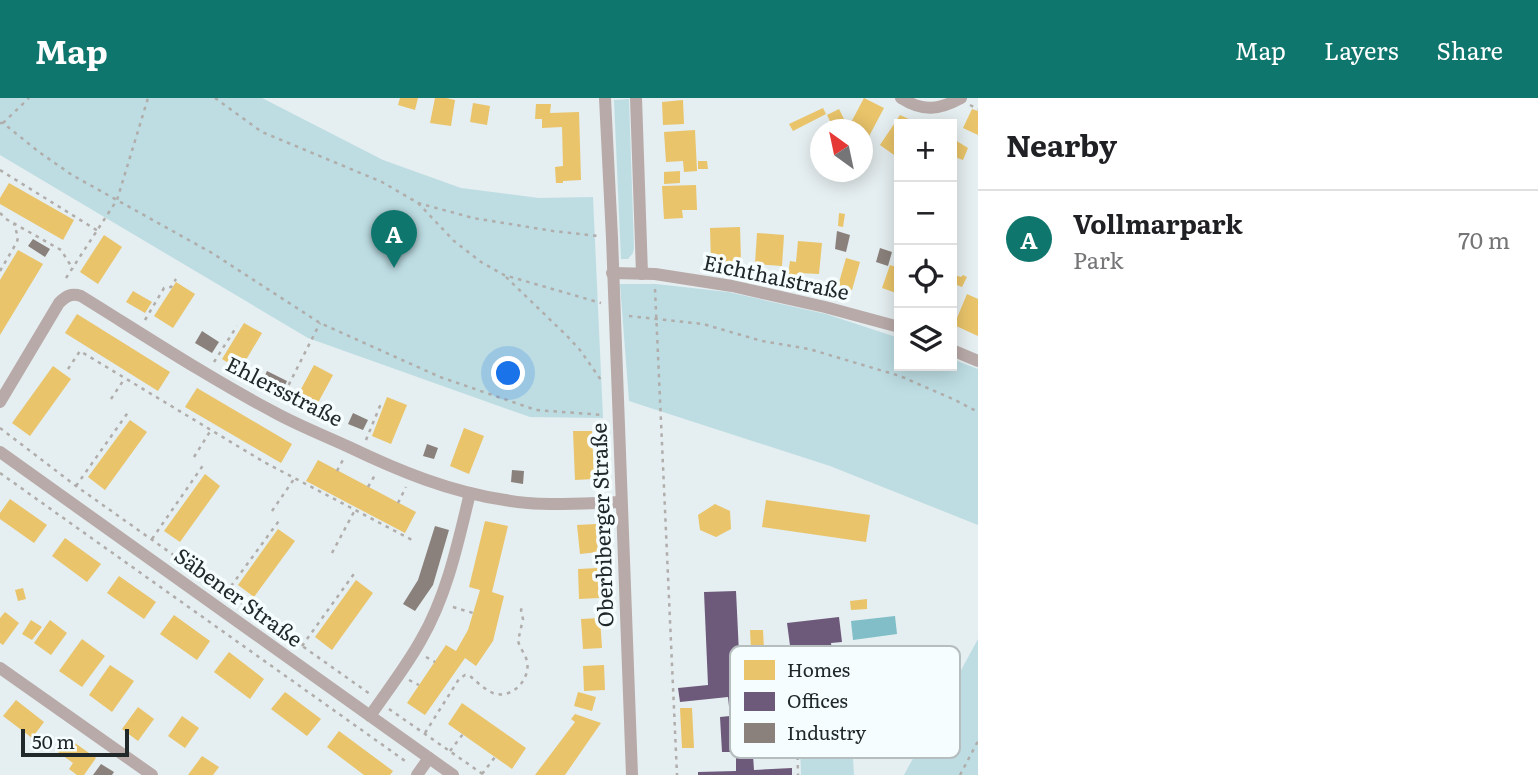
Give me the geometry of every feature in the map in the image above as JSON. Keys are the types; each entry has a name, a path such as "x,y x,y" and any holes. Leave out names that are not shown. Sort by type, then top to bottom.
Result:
{"street":[{"name":"Oberbiberger Straße","path":"604,98 612,238 632,775"},
{"path":"612,273 648,274 636,98"},
{"path":"901,98 921,108 950,104 961,98"},
{"name":"Eichthalstraße","path":"648,274 732,286 894,326"},
{"name":"Ehlersstraße","path":"0,402 59,303 74,294 275,413 412,475 470,493 505,500 531,503 621,502"},
{"path":"957,352 978,361"},
{"name":"Säbener Straße","path":"0,452 453,775"},
{"path":"370,716 421,640 439,603 456,556 470,493"},
{"path":"0,667 152,775"},
{"path":"418,773 429,758"}],"path":[{"path":"29,98 1,123 72,175 212,253 320,323 440,377 536,410 618,415"},
{"path":"66,278 117,201 148,98"},
{"path":"215,98 262,131 382,182 418,203 473,218 612,238"},
{"path":"0,171 98,231"},
{"path":"418,203 454,241 481,262 504,275 614,309 657,319 703,324 762,341 809,349 900,376 978,412"},
{"path":"0,213 14,224 61,250 73,269"},
{"path":"14,224 18,237"},
{"path":"0,271 18,237 26,230"},
{"path":"648,274 657,319 677,775"},
{"path":"504,275 568,337 604,384 617,384"},
{"path":"138,331 164,288 171,287 176,279"},
{"path":"275,413 320,323"},
{"path":"207,374 237,327"},
{"path":"68,369 80,351 264,462 414,541"},
{"path":"111,399 125,378"},
{"path":"361,453 382,401"},
{"path":"76,486 129,411"},
{"path":"0,428 76,486 483,774 495,757"},
{"path":"194,457 211,430"},
{"path":"152,540 204,464"},
{"path":"0,473 418,773"},
{"path":"398,503 412,475"},
{"path":"272,511 295,478"},
{"path":"332,553 355,510"},
{"path":"226,593 281,518"},
{"path":"302,646 356,571"},
{"path":"439,603 473,613"},
{"path":"425,733 463,676 470,676 489,691 499,694 512,692 521,684 527,668 526,658 517,637 523,620 523,605"},
{"path":"450,751 463,734"},
{"path":"960,775 978,741"}],"shaded area":[{"path":"0,98 262,98 383,160 461,188 539,198 593,197 603,418 530,417 308,338 0,155"},
{"path":"629,99 634,248 628,259 621,259 614,100"},
{"path":"620,284 656,284 728,292 826,314 894,336 894,371 957,371 957,361 978,369 978,525 830,466 629,401"},
{"path":"978,639 978,775 904,775 913,758 960,758 960,672"},
{"path":"800,758 853,758 854,775 801,775"}],"water":[{"path":"895,616 897,634 853,640 851,621"}],"building: Homes":[{"path":"400,98 418,98 415,110 398,105"},
{"path":"435,98 455,100 451,126 430,123"},
{"path":"864,98 884,108 873,129 873,119 853,119"},
{"path":"683,100 684,124 663,125 662,102"},
{"path":"473,103 490,106 487,125 470,122"},
{"path":"536,104 551,104 550,113 579,112 581,180 556,183 555,167 563,166 562,127 542,128 542,119 535,119"},
{"path":"823,108 826,114 810,119 810,122 793,131 789,124"},
{"path":"839,109 844,119 829,119 827,115"},
{"path":"972,109 978,111 978,135 963,128"},
{"path":"894,124 894,155 880,145"},
{"path":"695,130 697,171 684,172 683,161 666,162 664,132"},
{"path":"957,141 968,148 963,160 957,158"},
{"path":"698,161 707,161 708,169 698,169"},
{"path":"680,171 680,183 664,184 664,172"},
{"path":"9,183 74,220 63,240 0,204 0,198"},
{"path":"696,185 697,210 682,210 683,218 664,219 662,186"},
{"path":"839,213 845,214 843,227 838,226"},
{"path":"740,227 741,262 711,263 710,228"},
{"path":"757,233 784,235 782,266 755,264"},
{"path":"104,235 122,247 98,284 80,272"},
{"path":"798,241 822,243 819,274 788,275 790,261 796,262"},
{"path":"18,250 43,264 0,335 0,280"},
{"path":"846,258 860,262 852,290 838,286"},
{"path":"890,265 894,266 894,292 882,288"},
{"path":"957,276 967,277 962,287 957,285"},
{"path":"176,282 195,294 173,328 154,316"},
{"path":"133,291 152,302 145,313 126,302"},
{"path":"967,294 978,299 978,336 957,326 957,318"},
{"path":"77,314 170,372 158,391 65,333"},
{"path":"244,323 262,333 240,370 222,359"},
{"path":"314,365 333,375 313,412 294,402"},
{"path":"53,366 71,379 30,436 12,423"},
{"path":"197,388 292,444 281,463 185,407"},
{"path":"387,397 407,405 391,444 372,436"},
{"path":"130,420 147,432 105,490 88,477"},
{"path":"464,428 484,436 469,474 450,466"},
{"path":"573,431 592,431 594,479 575,480"},
{"path":"318,460 416,512 405,533 306,481"},
{"path":"205,474 220,486 180,542 164,531"},
{"path":"10,499 47,525 34,543 0,519 0,513"},
{"path":"766,500 870,515 866,542 762,527"},
{"path":"715,504 730,511 731,529 716,537 700,530 698,515"},
{"path":"485,521 508,526 492,592 504,596 493,641 476,666 465,658 425,715 407,703 446,645 456,651 468,630 480,590 469,587"},
{"path":"596,524 598,552 580,554 577,525"},
{"path":"278,529 295,541 254,597 238,585"},
{"path":"65,538 101,564 87,582 52,556"},
{"path":"598,568 599,598 579,599 578,569"},
{"path":"119,576 156,602 144,619 107,593"},
{"path":"356,580 373,593 332,650 315,637"},
{"path":"23,588 26,599 18,601 15,590"},
{"path":"867,599 867,609 851,610 850,601"},
{"path":"5,612 19,623 3,645 0,643 0,618"},
{"path":"174,615 210,641 197,660 160,634"},
{"path":"600,618 602,648 583,649 581,619"},
{"path":"31,620 42,627 32,640 22,634"},
{"path":"50,620 67,633 51,655 34,643"},
{"path":"750,630 763,630 764,646 751,646"},
{"path":"82,639 105,656 82,687 59,671"},
{"path":"229,652 264,679 250,699 214,672"},
{"path":"110,665 134,681 112,712 89,695"},
{"path":"604,665 605,690 584,691 583,666"},
{"path":"285,692 321,719 307,736 271,709"},
{"path":"578,692 596,697 592,711 574,706"},
{"path":"16,700 44,722 32,738 3,716"},
{"path":"462,703 526,748 512,769 448,724"},
{"path":"138,707 154,719 138,741 122,729"},
{"path":"680,708 692,708 694,748 682,748"},
{"path":"575,714 601,723 565,775 535,775 575,722 571,719"},
{"path":"182,716 199,728 185,748 168,736"},
{"path":"339,731 393,771 390,775 364,775 327,747"},
{"path":"68,738 96,758 84,775 77,775 69,769 73,763 58,752"},
{"path":"202,756 219,767 213,775 188,775"}],"building: Offices":[{"path":"736,591 739,646 730,646 730,716 728,697 680,702 678,688 708,685 704,592"},
{"path":"839,617 842,642 831,643 831,646 790,646 787,623"},
{"path":"730,716 730,752 722,752 720,717"},
{"path":"736,758 753,758 754,770 792,768 792,775 698,775 698,772 736,771"}],"building: Industry":[{"path":"837,231 850,235 846,252 835,249"},
{"path":"33,239 50,249 45,257 28,246"},
{"path":"880,248 892,252 888,266 876,262"},
{"path":"202,331 219,342 212,353 195,343"},
{"path":"267,371 287,381 281,394 261,384"},
{"path":"353,413 368,420 363,430 348,424"},
{"path":"427,444 438,448 434,459 423,456"},
{"path":"512,470 524,471 523,484 511,482"},
{"path":"435,526 449,530 433,585 415,611 403,604 418,580"},
{"path":"101,764 114,772 112,775 93,775"}],"place":[{"name":"Vollmarpark","path":"394,268"}]}
